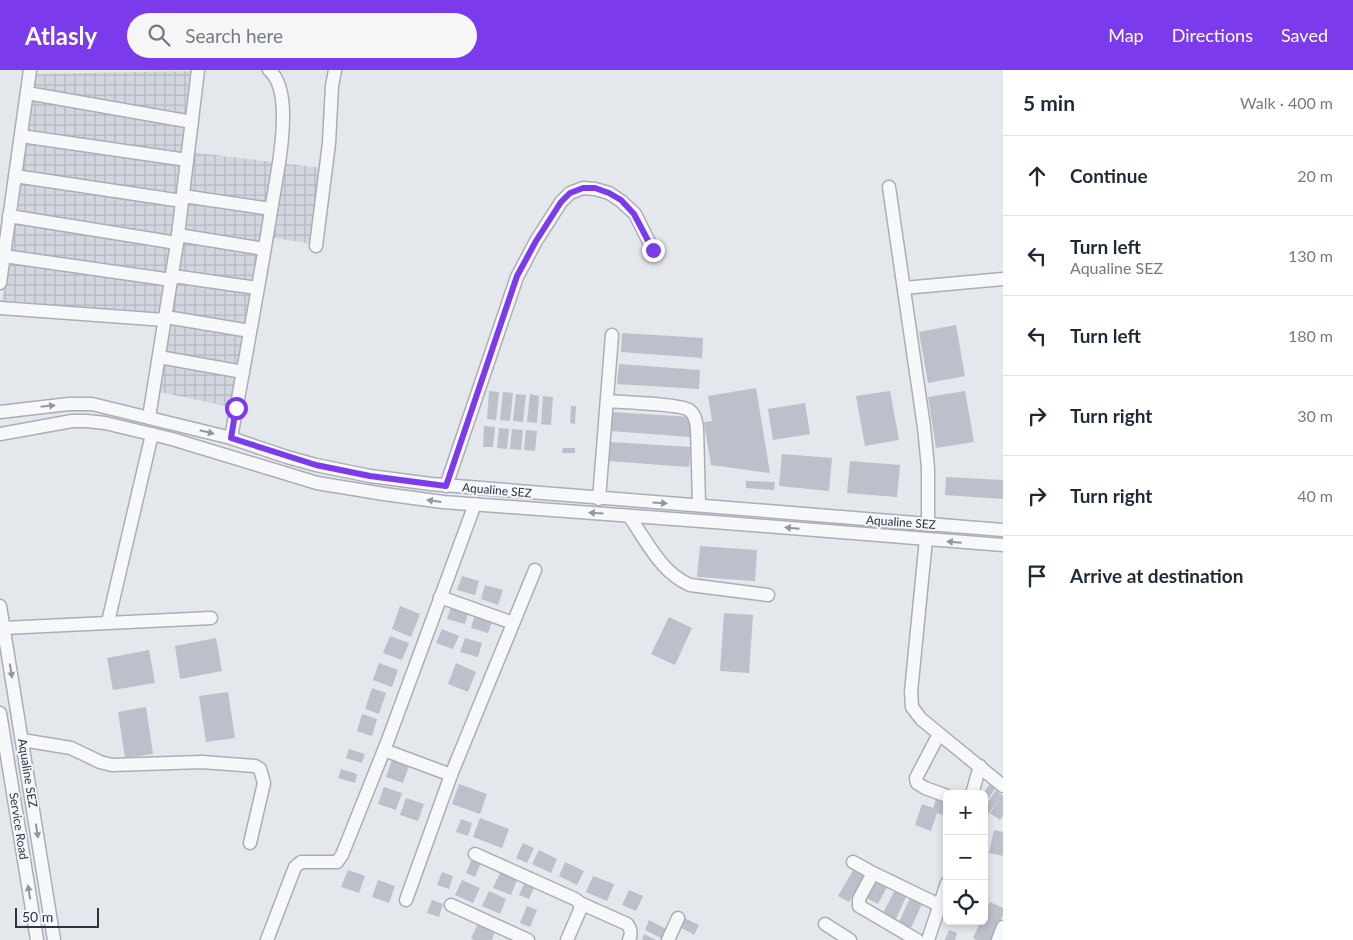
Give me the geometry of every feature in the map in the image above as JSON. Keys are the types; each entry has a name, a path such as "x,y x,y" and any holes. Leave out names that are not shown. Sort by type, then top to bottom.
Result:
{"street":[{"path":"0,283 30,70"},
{"path":"149,418 178,239 198,70"},
{"path":"231,438 282,137 283,116 279,88 276,79 269,70"},
{"path":"316,246 329,143 332,86 335,70"},
{"path":"27,93 192,122"},
{"path":"21,136 188,160"},
{"path":"15,176 271,209"},
{"path":"889,187 928,468 928,524"},
{"path":"446,486 517,276 536,241 561,202 570,193 583,188 595,188 609,193 621,200 634,214 653,250"},
{"path":"10,216 264,250"},
{"path":"4,256 257,288"},
{"path":"904,288 1003,279"},
{"path":"0,308 165,319 250,331"},
{"path":"599,499 612,334"},
{"path":"159,357 243,372"},
{"path":"607,401 677,407 690,410 694,415 697,427 699,506"},
{"name":"Aqualine SEZ","path":"0,412 69,404 92,404 231,438 316,465 370,476 446,486 1003,530"},
{"path":"0,434 72,421 105,423 207,449 317,483 413,498 1003,546"},
{"path":"108,622 152,434"},
{"path":"266,940 295,867 301,862 337,862 342,855 384,750 475,504"},
{"path":"629,516 664,566 681,582 690,585 768,595"},
{"path":"926,539 911,692 912,707 939,734 1003,786"},
{"path":"406,900 452,774 535,570"},
{"path":"440,597 513,623"},
{"name":"Aqualine SEZ","path":"0,606 54,940"},
{"path":"4,628 211,618"},
{"name":"Service Road","path":"0,713 37,940"},
{"path":"939,734 916,778 917,783 925,788 943,795"},
{"path":"22,740 72,748 100,762 112,765 202,762 255,766 260,769 264,782 250,844"},
{"path":"384,750 452,774"},
{"path":"973,790 980,766"},
{"path":"475,854 628,924 631,928 629,940"},
{"path":"853,862 873,874 939,905"},
{"path":"873,874 859,899 859,906 917,940"},
{"path":"928,940 943,894"},
{"path":"567,940 580,910 580,903"},
{"path":"451,905 528,940"},
{"path":"668,940 678,918"},
{"path":"825,924 850,940"},
{"path":"998,940 1003,928"}],"shaded area":[{"path":"198,71 182,151 322,168 312,244 262,236 236,408 159,392 169,313 2,302 34,74"}],"building":[{"path":"956,325 965,376 928,383 919,332"},
{"path":"622,333 703,338 702,358 621,352"},
{"path":"619,364 700,370 699,389 617,384"},
{"path":"756,388 770,473 711,465 704,422 712,421 708,396"},
{"path":"489,391 499,392 496,420 487,419"},
{"path":"890,391 899,440 865,446 856,396"},
{"path":"965,391 974,442 936,448 928,397"},
{"path":"503,392 513,393 510,421 500,420"},
{"path":"516,394 526,395 523,422 513,421"},
{"path":"530,394 539,396 537,423 527,422"},
{"path":"543,396 553,397 551,425 541,424"},
{"path":"805,403 810,434 773,440 768,409"},
{"path":"571,406 576,406 575,424 570,423"},
{"path":"611,412 692,417 691,437 610,431"},
{"path":"484,426 495,427 493,447 483,447"},
{"path":"499,428 509,429 507,449 497,448"},
{"path":"512,429 523,430 521,450 510,449"},
{"path":"526,430 537,431 535,451 524,450"},
{"path":"610,442 691,447 689,467 608,461"},
{"path":"563,448 575,448 575,453 562,453"},
{"path":"782,454 832,458 829,491 779,486"},
{"path":"850,461 900,465 897,497 847,493"},
{"path":"946,477 1003,480 1003,499 945,495"},
{"path":"746,481 775,482 774,490 746,488"},
{"path":"700,546 757,550 755,581 697,577"},
{"path":"462,576 479,581 475,595 457,590"},
{"path":"485,585 503,590 498,605 481,599"},
{"path":"452,604 469,610 465,624 447,619"},
{"path":"400,606 420,614 411,637 392,629"},
{"path":"724,613 753,615 749,673 720,671"},
{"path":"475,614 493,619 488,633 471,628"},
{"path":"669,617 692,628 675,665 651,654"},
{"path":"442,629 459,636 453,649 436,643"},
{"path":"390,636 409,643 402,660 383,653"},
{"path":"216,638 222,671 180,679 175,646"},
{"path":"465,638 482,643 478,657 460,652"},
{"path":"149,650 155,683 113,690 107,658"},
{"path":"379,663 398,670 392,687 373,680"},
{"path":"456,663 476,672 468,692 448,684"},
{"path":"372,688 386,693 379,714 365,709"},
{"path":"228,692 235,738 206,742 199,696"},
{"path":"146,707 153,754 125,758 118,712"},
{"path":"362,714 377,719 372,736 357,731"},
{"path":"349,749 365,754 362,763 346,758"},
{"path":"392,760 409,766 403,783 386,777"},
{"path":"341,769 357,774 355,783 338,778"},
{"path":"991,782 997,786 988,799 988,790 986,790"},
{"path":"459,784 487,794 480,814 452,804"},
{"path":"384,787 402,793 396,810 378,804"},
{"path":"996,790 1003,796 1003,816 1000,820 990,813 999,799 988,814 988,802"},
{"path":"937,796 943,798 943,815 937,813 931,831 915,825 922,804 933,808"},
{"path":"406,798 424,804 418,821 400,815"},
{"path":"480,818 509,829 502,848 473,837"},
{"path":"461,819 472,823 468,836 456,832"},
{"path":"994,830 1003,832 1003,856 989,853"},
{"path":"523,843 534,848 527,863 516,858"},
{"path":"539,850 557,859 551,873 532,864"},
{"path":"472,859 481,862 475,877 466,873"},
{"path":"565,862 584,871 577,885 559,876"},
{"path":"855,867 866,873 849,902 838,896"},
{"path":"348,870 365,876 359,893 341,887"},
{"path":"442,872 453,876 449,889 437,885"},
{"path":"500,873 517,880 511,895 493,888"},
{"path":"593,876 614,884 607,901 586,892"},
{"path":"378,880 395,886 389,903 372,897"},
{"path":"462,880 480,888 473,903 455,895"},
{"path":"875,881 887,887 878,904 866,898"},
{"path":"524,884 534,888 529,899 519,895"},
{"path":"629,890 643,896 636,911 622,905"},
{"path":"895,890 907,895 895,921 882,915"},
{"path":"489,891 506,899 500,914 482,906"},
{"path":"910,898 922,904 910,930 898,924"},
{"path":"432,900 443,904 439,917 427,913"},
{"path":"990,902 1003,908 1003,915 992,940 977,940 973,938 979,925 988,925 988,906"},
{"path":"527,906 537,910 530,927 520,923"},
{"path":"682,917 699,925 694,935 678,926"},
{"path":"649,920 666,929 661,938 645,930"},
{"path":"478,924 495,931 492,940 474,940 471,938"},
{"path":"949,930 957,933 955,940 945,940"},
{"path":"644,934 656,940 642,940"}],"route":[{"path":"236,408 231,438 316,465 370,476 446,486 517,276 536,241 561,202 570,193 583,188 595,188 609,193 621,200 634,214 653,250"}]}
